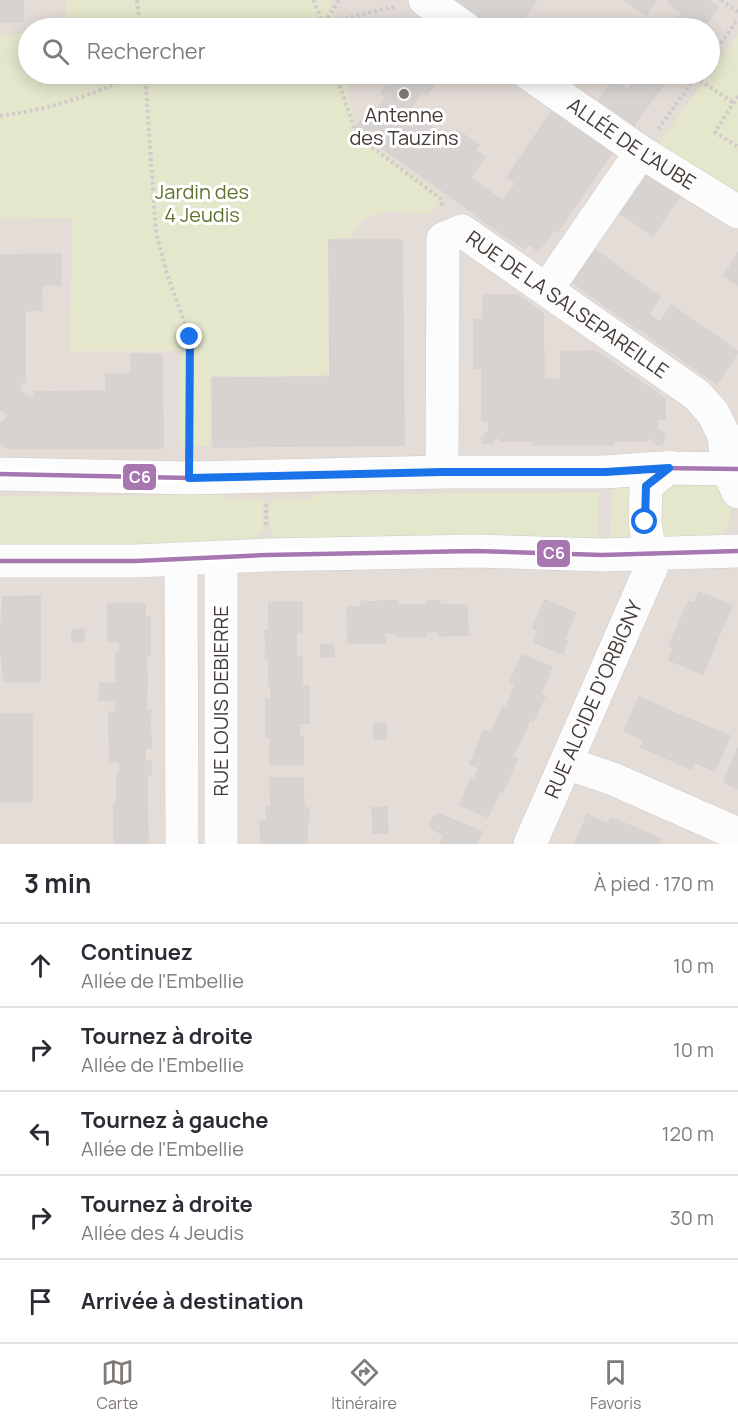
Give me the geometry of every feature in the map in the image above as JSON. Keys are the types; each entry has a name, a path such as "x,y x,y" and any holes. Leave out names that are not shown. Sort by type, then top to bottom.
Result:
{"street":[{"path":"413,3 444,18"},
{"name":"ALLÉE DE L'AUBE","path":"543,84 641,152 738,212"},
{"path":"547,290 641,152"},
{"name":"RUE DE LA SALSEPAREILLE","path":"442,472 443,239 462,231 697,395 713,413 724,435 734,476"},
{"path":"724,435 738,405"},
{"path":"0,474 189,478 442,472 605,472 669,468 734,476"},
{"name":"RUE ALCIDE D'ORBIGNY","path":"530,844 652,566 645,522 646,486 669,468"},
{"path":"0,561 475,551 650,554 732,543"},
{"name":"RUE LOUIS DEBIERRE","path":"221,558 221,844"},
{"name":"RUE LOUIS DEBIERRE","path":"180,559 182,844"},
{"path":"566,763 613,779 738,834"}],"path":[{"path":"137,0 139,18"},
{"path":"313,0 321,18"},
{"path":"329,18 339,0"},
{"path":"722,0 738,12"},
{"path":"355,18 413,3"},
{"path":"720,44 738,19"},
{"path":"0,116 40,110 77,100 111,84"},
{"path":"146,84 156,233 168,276 190,337 189,478"},
{"path":"339,84 357,136 440,198 453,235"},
{"path":"641,152 690,84"},
{"path":"709,84 734,102"},
{"path":"738,96 715,132 738,147"},
{"path":"266,555 266,498 278,492 278,476"}],"shaded area":[{"path":"0,0 738,0 738,844 0,844"}],"green space":[{"path":"66,0 330,0 333,18 66,18"},
{"name":"Jardin des 4 Jeudis","path":"18,34 18,84 346,84 357,135 443,196 430,214 384,212 365,219 352,238 328,239 329,375 211,376 210,446 180,446 180,351 70,351 72,218 0,219 0,37"},
{"path":"738,34 738,200 654,150 702,84 720,84 720,59"},
{"path":"633,482 636,537 610,545 613,483"},
{"path":"716,483 731,498 731,518 723,535 669,543 655,524 657,499 675,484"},
{"path":"599,493 598,544 277,547 276,536 270,530 269,503 274,499 308,499 315,494"},
{"path":"224,495 229,499 263,500 263,530 257,536 257,546 0,548 0,496"}],"building":[{"path":"0,0 23,0 23,18 18,18 18,22 0,22"},
{"path":"452,0 537,0 524,18 476,18"},
{"path":"625,0 657,0 646,15"},
{"path":"670,0 708,0 718,7 710,18 678,18 682,13 668,2"},
{"path":"388,84 395,84 386,97 381,93"},
{"name":"Antenne des Tauzins","path":"395,84 427,84 407,113 382,117 375,113"},
{"path":"427,84 434,84 427,95 422,92"},
{"path":"610,84 619,84 628,90 632,84 664,84 634,125 599,100"},
{"path":"369,109 382,117 407,113 401,122 410,128 406,133 396,125 375,129 368,138 355,130"},
{"path":"553,109 616,147 557,232 545,223 525,249 487,223 503,201 511,207 524,189 507,177"},
{"path":"429,124 439,131 427,147 438,155 454,135 485,157 459,194 450,187 446,193 368,138 375,129 396,125 406,133 410,128"},
{"path":"457,130 479,145 475,149 454,135"},
{"path":"431,142 442,151 438,155 427,147"},
{"path":"652,168 684,191 668,213 636,191"},
{"path":"471,178 503,201 487,223 455,200"},
{"path":"516,183 524,189 511,207 503,201"},
{"path":"450,187 459,194 455,200 446,193"},
{"path":"636,191 668,213 653,236 620,213"},
{"path":"545,223 554,230 538,251 529,244"},
{"path":"329,240 402,240 404,445 213,447 212,378 330,377"},
{"path":"594,249 616,265 593,297 571,281"},
{"path":"738,253 738,285 724,276"},
{"path":"61,254 61,285 41,285 42,310 25,311 25,382 20,382 21,391 0,410 0,255"},
{"path":"616,265 638,281 615,313 593,297"},
{"path":"638,281 660,297 638,329 615,313"},
{"path":"483,295 518,295 543,313 544,379 561,379 561,352 596,351 665,399 665,419 658,419 658,430 664,433 664,442 659,445 651,438 647,438 646,441 614,441 614,445 533,445 534,441 500,441 501,438 495,438 493,444 483,443 481,438 489,431 489,420 482,420 482,369 474,369 474,320 483,320"},
{"path":"672,305 694,321 672,352 649,337"},
{"path":"648,314 659,322 650,336 638,328"},
{"path":"694,321 716,336 694,368 672,352"},
{"path":"716,336 738,352 717,384 694,368"},
{"path":"131,354 162,355 163,448 6,448 0,443 0,424 27,397 35,397 34,392 106,391 106,374 131,374"},
{"path":"21,391 27,397 8,415 2,409"},
{"path":"699,592 732,606 717,640 679,624 684,611 689,613"},
{"path":"40,596 40,642 0,642 3,597"},
{"path":"545,600 575,613 564,640 567,641 563,654 534,642 539,631 533,628"},
{"path":"361,601 371,602 371,607 361,607"},
{"path":"385,601 385,643 348,643 347,607 371,607 371,602"},
{"path":"385,601 398,601 398,605 426,605 426,636 398,636 397,633 385,633"},
{"path":"426,601 440,601 440,605 467,605 468,635 439,636 438,632 426,632"},
{"path":"269,602 302,602 302,632 296,632 296,644 266,645 265,631 269,631"},
{"path":"689,602 693,603 689,613 684,611"},
{"path":"108,604 145,604 145,628 150,628 150,641 108,642"},
{"path":"145,617 150,617 150,628 145,628"},
{"path":"679,624 717,640 703,674 669,660 678,638 673,636"},
{"path":"84,629 84,642 72,642 72,630"},
{"path":"673,636 678,638 674,648 669,646"},
{"path":"120,641 150,641 150,655 146,655 147,683 116,683 116,654 120,654"},
{"path":"0,642 40,642 40,682 4,682"},
{"path":"296,644 296,657 302,657 302,686 269,686 269,658 265,658 266,645"},
{"path":"334,644 334,657 321,657 321,645"},
{"path":"522,655 552,667 541,694 545,696 539,708 511,696 515,685 510,682"},
{"path":"100,683 147,683 146,710 151,710 150,724 109,725 109,712 116,712 116,700 99,700"},
{"path":"271,686 309,686 309,723 266,724 266,710 271,710"},
{"path":"511,696 539,708 533,721 530,719 519,745 491,733 503,706 506,708"},
{"path":"639,697 677,714 674,720 682,723 666,758 641,747 644,740 624,731"},
{"path":"266,699 271,700 271,710 266,710"},
{"path":"0,714 32,714 32,753 25,753 25,762 0,762"},
{"path":"677,714 684,717 682,723 674,720"},
{"path":"684,717 691,720 689,726 682,723"},
{"path":"691,720 730,736 715,771 694,762 691,769 666,758 682,723 689,726"},
{"path":"299,723 299,736 303,736 303,765 270,765 270,737 266,737 266,724"},
{"path":"374,723 386,723 386,735 374,735"},
{"path":"150,724 151,738 145,738 145,761 110,762 109,725"},
{"path":"484,730 518,744 508,766 513,768 508,781 470,764"},
{"path":"374,735 386,735 386,739 374,739"},
{"path":"145,738 151,738 151,748 145,748"},
{"path":"738,748 738,789 724,782"},
{"path":"25,753 32,753 32,763 25,762"},
{"path":"512,756 517,759 513,768 508,766"},
{"path":"120,761 151,761 151,775 147,775 147,803 117,803 117,774 120,774"},
{"path":"0,762 32,763 32,802 0,802"},
{"path":"479,768 508,781 502,793 499,792 488,817 460,805 471,778 474,780"},
{"path":"270,778 303,778 304,808 297,808 297,821 267,821 266,807 271,807"},
{"path":"114,803 147,803 148,844 114,844"},
{"path":"387,807 387,820 373,820 372,808"},
{"path":"297,808 309,808 309,821 297,821"},
{"path":"439,814 482,832 476,844 440,844 444,835 432,829 430,824 434,816"},
{"path":"587,815 608,824 611,818 636,828 629,844 575,844"},
{"path":"373,820 387,820 388,833 373,833"},
{"path":"260,821 307,821 307,844 261,844"},
{"path":"636,828 661,839 659,844 629,844"}],"transit line":[{"name":"C6","path":"0,474 189,478 442,472 605,472 660,468 738,469"},
{"name":"C6","path":"0,561 136,561 266,555 475,551 602,555 738,551"}],"place":[{"name":"Antenne des Tauzins","path":"404,94"}],"route":[{"path":"190,337 189,478 442,472 605,472 669,468 646,486 645,522"}]}
